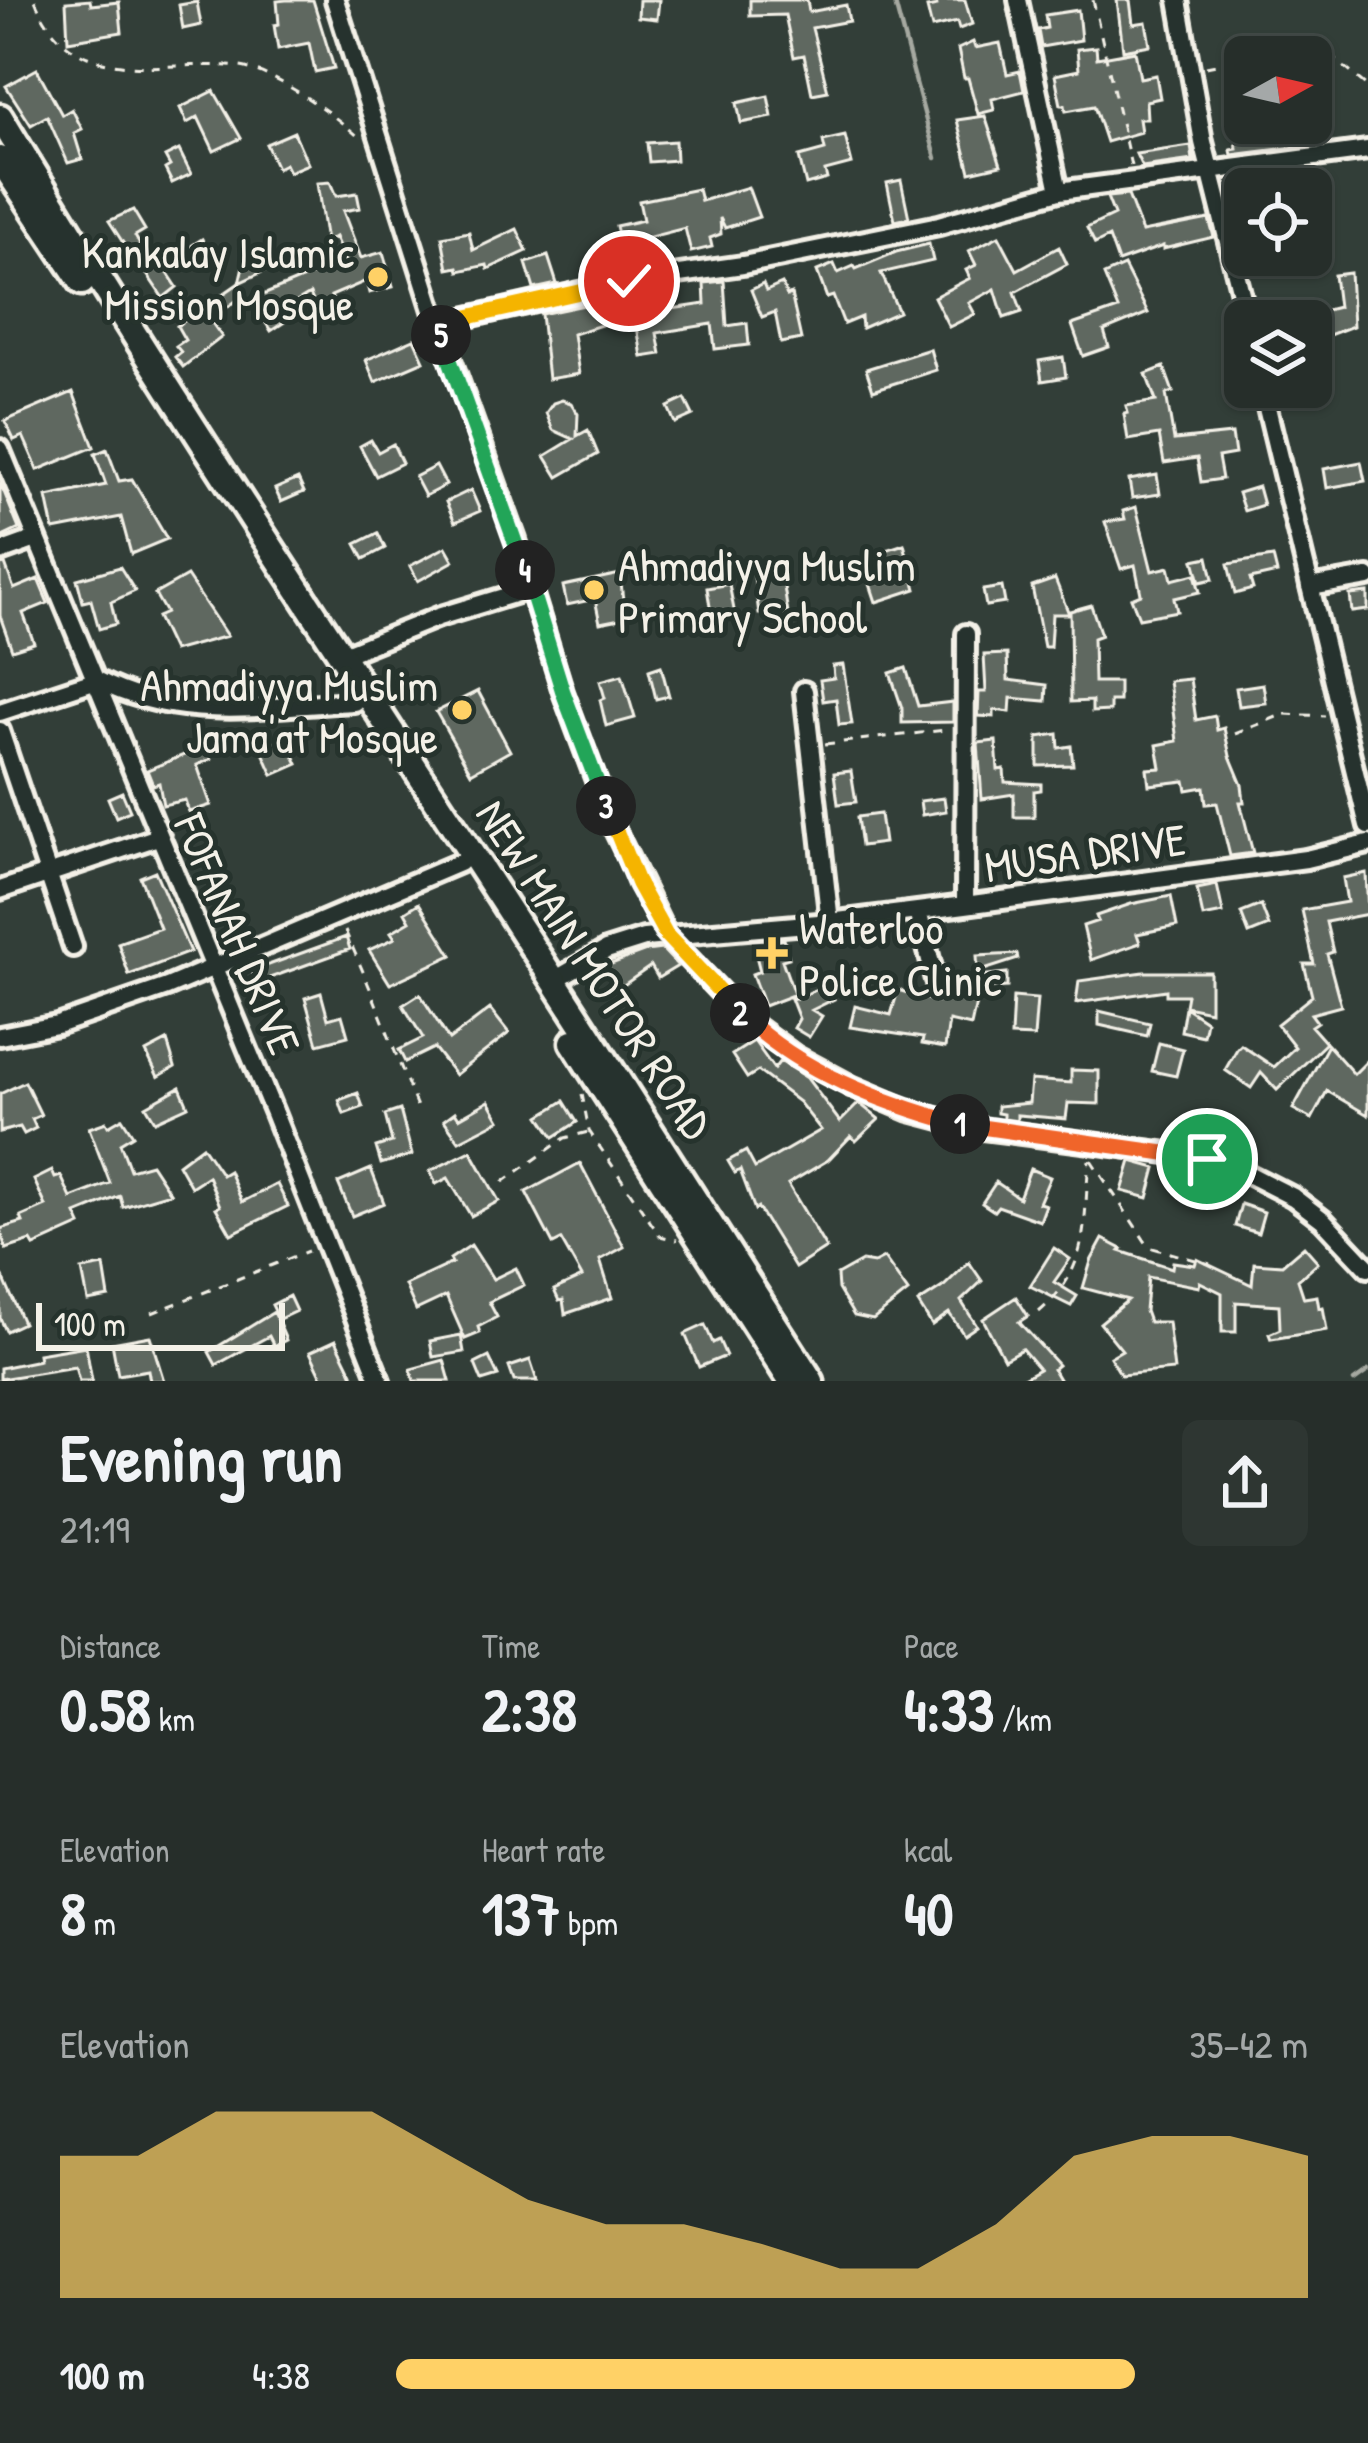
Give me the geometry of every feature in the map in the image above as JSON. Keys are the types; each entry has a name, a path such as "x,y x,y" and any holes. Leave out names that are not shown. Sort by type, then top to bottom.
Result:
{"highway":[{"name":"NEW MAIN MOTOR ROAD","path":"0,116 92,270 811,1381"},
{"name":"NEW MAIN MOTOR ROAD","path":"0,159 791,1381"}],"street":[{"path":"335,0 437,324 563,692 613,826 666,935 749,1022 795,1056 851,1086 910,1111 975,1128 1192,1156 1242,1171 1293,1197 1324,1220 1368,1268"},
{"path":"1018,0 1060,191"},
{"path":"1178,0 1211,172 1243,300"},
{"path":"437,324 609,285 743,265 918,230 1060,191 1368,150"},
{"path":"1267,408 1368,826"},
{"name":"FOFANAH DRIVE","path":"0,449 380,1381"},
{"path":"0,552 36,539"},
{"path":"1310,587 1368,577"},
{"path":"341,656 437,616 530,589"},
{"path":"965,905 966,634"},
{"path":"0,712 97,680 131,698 181,707 354,702"},
{"path":"804,691 830,922"},
{"path":"0,730 73,947"},
{"path":"0,890 158,837"},
{"name":"MUSA DRIVE","path":"554,981 626,942 666,935 965,905 1306,859 1368,844"},
{"path":"0,1036 70,1021 214,969 459,863"},
{"path":"918,911 937,988"}],"path":[{"path":"35,0 44,24 64,46 123,69 244,67 322,105 385,159"},
{"path":"1093,0 1135,179"},
{"path":"1332,59 1368,87"},
{"path":"1192,70 1224,63"},
{"path":"1234,734 1283,714 1344,717"},
{"path":"811,746 963,728"},
{"path":"337,913 379,1003 382,1024 420,1114"},
{"path":"590,1070 581,1096 589,1132 660,1236 703,1246"},
{"path":"503,1182 565,1138 589,1132"},
{"path":"1039,1312 1064,1291 1079,1262 1089,1158 1149,1247 1210,1264"},
{"path":"152,1313 326,1245"}],"building":[{"path":"90,0 91,5 119,2 122,32 68,41 66,2"},
{"path":"313,0 334,68 315,72 309,43 278,49 274,25 279,24 277,1"},
{"path":"639,0 659,0 657,19 638,17"},
{"path":"750,0 807,0 809,12 846,5 849,21 812,28 828,91 812,94 804,55 794,57 785,15 750,16"},
{"path":"936,0 965,0 972,24 959,29 957,22 932,28 927,8 937,6"},
{"path":"1117,0 1130,0 1133,24 1146,22 1150,45 1123,50"},
{"path":"197,2 201,25 183,29 179,5"},
{"path":"1078,10 1081,40 1041,47 1038,30 1047,28 1045,15"},
{"path":"973,42 975,48 1000,43 1007,74 1020,71 1024,91 992,99 994,110 978,114 958,49"},
{"path":"1096,47 1097,58 1135,51 1140,78 1156,75 1160,98 1146,101 1147,119 1139,119 1141,132 1106,142 1094,106 1066,111 1061,105 1055,75 1079,70 1077,49"},
{"path":"37,69 62,115 72,109 82,129 74,133 82,159 68,163 47,116 31,125 6,86"},
{"path":"214,91 241,138 214,151 198,117 187,123 180,108"},
{"path":"768,96 772,117 741,123 737,103"},
{"path":"985,116 1001,165 970,172 957,120"},
{"path":"294,132 308,164 289,172 285,164 277,168 266,144"},
{"path":"845,136 852,164 825,171 827,179 806,185 799,157 825,150 823,141"},
{"path":"675,141 676,160 649,162 647,143"},
{"path":"1237,144 1296,147 1232,155 1231,150 1237,149"},
{"path":"1191,146 1193,160 1142,167 1136,154"},
{"path":"179,150 191,174 172,183 165,157"},
{"path":"901,180 909,218 895,221 887,183"},
{"path":"330,182 336,196 357,193 360,208 343,211 361,258 383,252 393,287 369,293 366,281 331,296 335,306 318,313 310,294 280,312 286,321 271,331 251,300 345,261 335,237 326,242 317,183"},
{"path":"748,187 759,217 725,228 720,218 721,234 710,238 712,247 691,252 685,228 638,240 645,266 622,269 625,263 616,226 643,220 639,201 698,189 701,201"},
{"path":"1128,195 1142,232 1209,219 1214,237 1163,246 1118,262 1109,237 1095,244 1087,228 1114,215 1107,197"},
{"path":"133,210 145,230 135,236 140,245 129,252 109,221"},
{"path":"517,229 527,251 488,269 487,265 448,269 442,237 469,232 473,250"},
{"path":"999,236 1017,270 1059,247 1067,264 1015,292 1022,312 1004,318 995,289 969,303 975,314 949,327 934,297 970,278 966,270 976,265 969,251"},
{"path":"202,239 214,262 203,268 191,246"},
{"path":"929,244 933,261 881,273 899,312 862,328 861,317 844,324 817,271 834,264 838,273 856,269"},
{"path":"156,255 177,287 163,298 140,264"},
{"path":"548,256 557,284 534,289 526,263"},
{"path":"257,258 281,263 239,283 243,266"},
{"path":"1124,266 1148,313 1104,331 1109,347 1083,356 1072,325 1118,309 1104,275"},
{"path":"1350,273 1353,326 1332,334 1332,308 1338,307 1334,275"},
{"path":"724,281 727,326 747,323 749,345 715,349 712,324 657,333 661,354 642,357 635,314 573,334 579,374 548,379 541,314 652,291 658,311 705,304 704,283"},
{"path":"239,283 244,295 210,320 222,337 183,367 175,357 181,352 176,346 185,340 177,326"},
{"path":"763,284 766,291 782,284 787,296 791,294 801,339 781,343 775,312 762,317 751,290"},
{"path":"414,339 424,361 375,382 366,360"},
{"path":"930,349 936,370 873,390 866,369"},
{"path":"1063,357 1066,377 1042,381 1039,361"},
{"path":"1164,367 1173,392 1166,394 1174,440 1232,434 1235,454 1218,457 1222,479 1201,482 1197,458 1164,463 1159,435 1128,440 1126,406 1156,401 1146,374"},
{"path":"73,392 94,447 38,470 23,436 14,440 5,421"},
{"path":"685,399 693,415 675,423 668,407"},
{"path":"562,400 571,403 578,414 577,436 588,430 598,454 558,477 545,456 573,439 553,430 546,413"},
{"path":"371,440 378,452 393,444 402,463 376,476 360,446"},
{"path":"107,449 119,481 132,479 167,539 131,554 121,517 54,530 47,497 106,485 95,454"},
{"path":"1361,462 1365,481 1327,488 1324,469"},
{"path":"436,466 446,485 425,496 415,477"},
{"path":"1157,475 1160,494 1132,498 1129,480"},
{"path":"298,479 304,492 281,502 275,489"},
{"path":"0,482 19,529 0,538"},
{"path":"1258,487 1263,505 1244,511 1238,493"},
{"path":"471,490 480,511 455,522 446,502"},
{"path":"1136,507 1152,571 1169,567 1172,580 1195,574 1200,592 1174,598 1177,611 1139,618 1131,598 1141,594 1135,565 1121,569 1105,522 1125,519 1123,511"},
{"path":"378,533 385,548 364,559 356,544"},
{"path":"904,544 916,589 876,602 870,584 886,579 877,553"},
{"path":"446,547 454,561 418,581 410,566"},
{"path":"1208,557 1213,579 1200,582 1194,560"},
{"path":"1273,557 1277,573 1250,579 1253,589 1235,594 1228,564"},
{"path":"5,564 14,589 38,579 48,603 23,613 34,643 12,650 0,616 0,565"},
{"path":"120,567 135,591 111,602 116,624 99,629 91,600 83,602 77,579"},
{"path":"782,573 788,614 759,614 754,576"},
{"name":"Ahmadiyya Muslim Primary School","path":"620,574 625,618 600,623 595,599 567,605 563,586"},
{"path":"187,576 227,636 173,651 157,617 166,613 155,594"},
{"path":"1055,579 1069,614 1052,614 1050,647 1044,647 1032,587"},
{"path":"729,584 735,615 712,619 707,588"},
{"path":"1002,587 1005,603 986,606 983,590"},
{"path":"1368,593 1368,610 1352,612 1350,595"},
{"path":"1091,605 1101,635 1093,638 1094,682 1119,682 1119,701 1110,701 1110,711 1092,712 1092,701 1071,702 1070,611"},
{"path":"1007,654 1008,680 1047,685 1046,701 1011,698 1010,712 994,710 994,717 978,716 979,692 986,692 984,655"},
{"path":"843,665 852,724 839,725 836,699 823,701 820,680 834,678 833,666"},
{"path":"661,666 669,696 656,699 649,670"},
{"path":"906,668 918,706 953,702 953,722 902,723 890,673"},
{"path":"622,675 635,718 606,726 600,681"},
{"path":"1190,679 1196,720 1215,716 1217,730 1224,728 1242,785 1244,802 1240,802 1253,853 1230,856 1217,803 1206,804 1204,787 1187,790 1185,781 1149,785 1147,769 1161,768 1157,745 1177,741 1169,681"},
{"path":"1263,684 1266,703 1239,706 1236,688"},
{"path":"478,691 510,751 471,773 436,712"},
{"path":"1058,734 1059,748 1071,746 1073,765 1038,766 1038,737"},
{"path":"286,738 298,764 273,775 261,748"},
{"path":"996,741 998,770 1004,769 1005,782 1041,784 1041,790 1034,791 1034,817 1014,817 1014,794 982,799 978,743"},
{"path":"206,746 211,759 197,765 211,805 189,812 185,800 163,805 159,783 153,785 147,770"},
{"path":"851,771 856,802 838,804 834,773"},
{"path":"122,792 130,811 116,817 108,798"},
{"path":"944,798 946,811 922,815 920,801"},
{"path":"880,814 884,843 861,846 857,817"},
{"path":"155,871 190,952 129,975 118,943 160,928 140,877"},
{"path":"1366,873 1368,914 1326,922 1333,952 1327,954 1341,1006 1311,1014 1317,1022 1311,1026 1326,1043 1277,1090 1261,1073 1251,1088 1225,1070 1237,1049 1241,1045 1274,1067 1295,1047 1277,1024 1312,996 1304,964 1314,964 1302,910 1347,902 1343,878"},
{"path":"1217,885 1223,913 1203,917 1197,889"},
{"path":"1171,896 1177,926 1137,934 1140,943 1091,960 1083,926 1098,921 1096,916 1131,904"},
{"path":"419,903 452,955 390,984 369,950 395,938 391,932 410,921 405,912"},
{"path":"1261,905 1269,926 1249,934 1241,913"},
{"path":"346,937 350,949 256,983 252,971"},
{"path":"784,939 789,958 782,960 794,994 764,1006 752,974 760,971 754,948"},
{"path":"662,949 678,966 658,978 651,966 618,989 603,967 646,951"},
{"path":"1017,954 1018,959 978,972 977,956"},
{"path":"1144,972 1210,972 1210,1011 1185,1006 1187,995 1166,995 1166,990 1076,1003 1079,981"},
{"path":"1007,973 1007,987 979,989 978,976"},
{"path":"826,985 834,999 812,1010 822,1016 809,1037 794,1028 799,1019 790,996 795,999"},
{"path":"898,990 937,1002 947,996 976,1003 971,1026 949,1021 945,1048 922,1044 923,1038 850,1027 855,1006 891,1015"},
{"path":"321,993 328,1019 342,1015 348,1036 318,1044 305,998"},
{"path":"420,994 449,1040 490,1009 509,1033 455,1075 434,1048 405,1062 399,1050 423,1038 403,1005"},
{"path":"1013,997 1037,999 1034,1037 1011,1036"},
{"path":"1185,1007 1206,1021 1203,1036 1181,1031"},
{"path":"1099,1011 1150,1023 1147,1036 1099,1025"},
{"path":"167,1041 175,1067 158,1077 146,1052"},
{"path":"754,1041 774,1069 780,1061 807,1078 840,1122 859,1103 879,1119 856,1141 851,1136 828,1160 788,1184 826,1248 795,1268 758,1208 755,1210 740,1170 735,1173 728,1161 746,1151 755,1168 821,1130 799,1102 758,1071 747,1078 732,1055"},
{"path":"1159,1043 1183,1049 1176,1076 1152,1071"},
{"path":"1328,1045 1354,1074 1368,1060 1368,1115 1327,1091 1312,1119 1293,1109"},
{"path":"1071,1070 1099,1071 1099,1104 1068,1103 1066,1119 1017,1115 1017,1121 997,1113 997,1106 1029,1103 1031,1080 1071,1083"},
{"path":"25,1082 41,1115 32,1119 36,1128 24,1134 20,1127 0,1132 0,1094"},
{"path":"180,1087 188,1106 155,1121 146,1106"},
{"path":"358,1093 363,1107 344,1114 339,1100"},
{"path":"489,1101 500,1120 459,1141 444,1120 455,1112 459,1118"},
{"path":"564,1101 577,1122 554,1137 540,1116"},
{"path":"400,1110 412,1155 381,1164 376,1147 392,1142 385,1115"},
{"path":"122,1118 133,1135 120,1143 130,1170 151,1164 170,1193 123,1207 120,1196 76,1214 81,1225 34,1246 31,1241 6,1249 0,1229 23,1222 21,1217 46,1206 34,1180 52,1171 55,1178 61,1176 71,1198 110,1183 89,1128"},
{"path":"202,1146 222,1175 229,1171 242,1202 277,1184 288,1206 231,1234 216,1208 220,1206 208,1176 191,1187 178,1164"},
{"path":"471,1151 499,1201 471,1216 448,1178 436,1184 430,1171"},
{"path":"1131,1161 1156,1168 1148,1198 1122,1191"},
{"path":"580,1163 624,1247 600,1260 612,1298 565,1314 563,1300 559,1301 554,1290 582,1277 561,1240 553,1244 526,1192"},
{"path":"371,1169 384,1203 352,1216 338,1183"},
{"path":"1030,1169 1050,1177 1039,1203 1046,1205 1040,1221 998,1206 994,1211 982,1203 996,1182 1019,1198"},
{"path":"1241,1204 1264,1212 1258,1233 1235,1226"},
{"path":"1103,1239 1120,1251 1172,1268 1173,1262 1195,1265 1197,1259 1252,1285 1254,1263 1282,1265 1304,1246 1318,1262 1298,1280 1304,1298 1317,1296 1327,1330 1271,1339 1269,1334 1280,1329 1279,1305 1236,1302 1236,1332 1222,1332 1222,1293 1200,1282 1199,1287 1148,1277 1145,1311 1149,1322 1168,1322 1174,1370 1121,1375 1110,1357 1122,1350 1100,1323 1128,1300 1083,1288"},
{"path":"471,1245 493,1279 516,1268 524,1285 489,1302 497,1317 465,1339 446,1296 416,1310 405,1285 452,1263 450,1259"},
{"path":"1054,1248 1070,1259 1054,1282 1077,1296 1071,1306 1030,1286"},
{"path":"884,1258 908,1292 873,1320 854,1316 838,1289 837,1275 862,1261 874,1263"},
{"path":"969,1262 982,1281 961,1301 977,1326 964,1335 949,1313 932,1325 918,1303"},
{"path":"104,1266 109,1297 88,1301 82,1270"},
{"path":"0,1270 23,1323 6,1331 0,1318"},
{"path":"289,1296 296,1311 279,1319 272,1305"},
{"path":"1016,1297 1028,1316 1019,1322 1058,1365 1053,1369 1060,1381 1018,1381 1039,1369 1022,1349 1004,1359 983,1319"},
{"path":"274,1312 286,1340 274,1346 269,1336 216,1365 209,1352"},
{"path":"705,1325 726,1356 699,1367 685,1334"},
{"path":"461,1335 464,1352 433,1357 430,1341"},
{"path":"150,1336 164,1381 150,1381 148,1370 118,1375 112,1343"},
{"path":"336,1340 356,1381 324,1381 310,1352"},
{"path":"86,1346 92,1381 79,1381 75,1367 0,1379 0,1368 39,1360 38,1354"},
{"path":"489,1357 498,1376 482,1381 475,1364"},
{"path":"444,1360 450,1381 414,1381 411,1369"},
{"path":"530,1360 537,1381 514,1381 509,1367"}],"waterway":[{"path":"894,0 936,158"},
{"path":"1354,1381 1368,1371"}],"place":[{"name":"Kankalay Islamic Mission Mosque","path":"378,277"},
{"name":"Ahmadiyya Muslim Primary School","path":"594,590"},
{"name":"Ahmadiyya Muslim Jama'at Mosque","path":"462,710"},
{"name":"Waterloo Police Clinic","path":"772,953"}],"route":[{"path":"629,281 437,324 613,826 666,935 749,1022 795,1056 910,1111 975,1128 1207,1159"}]}
